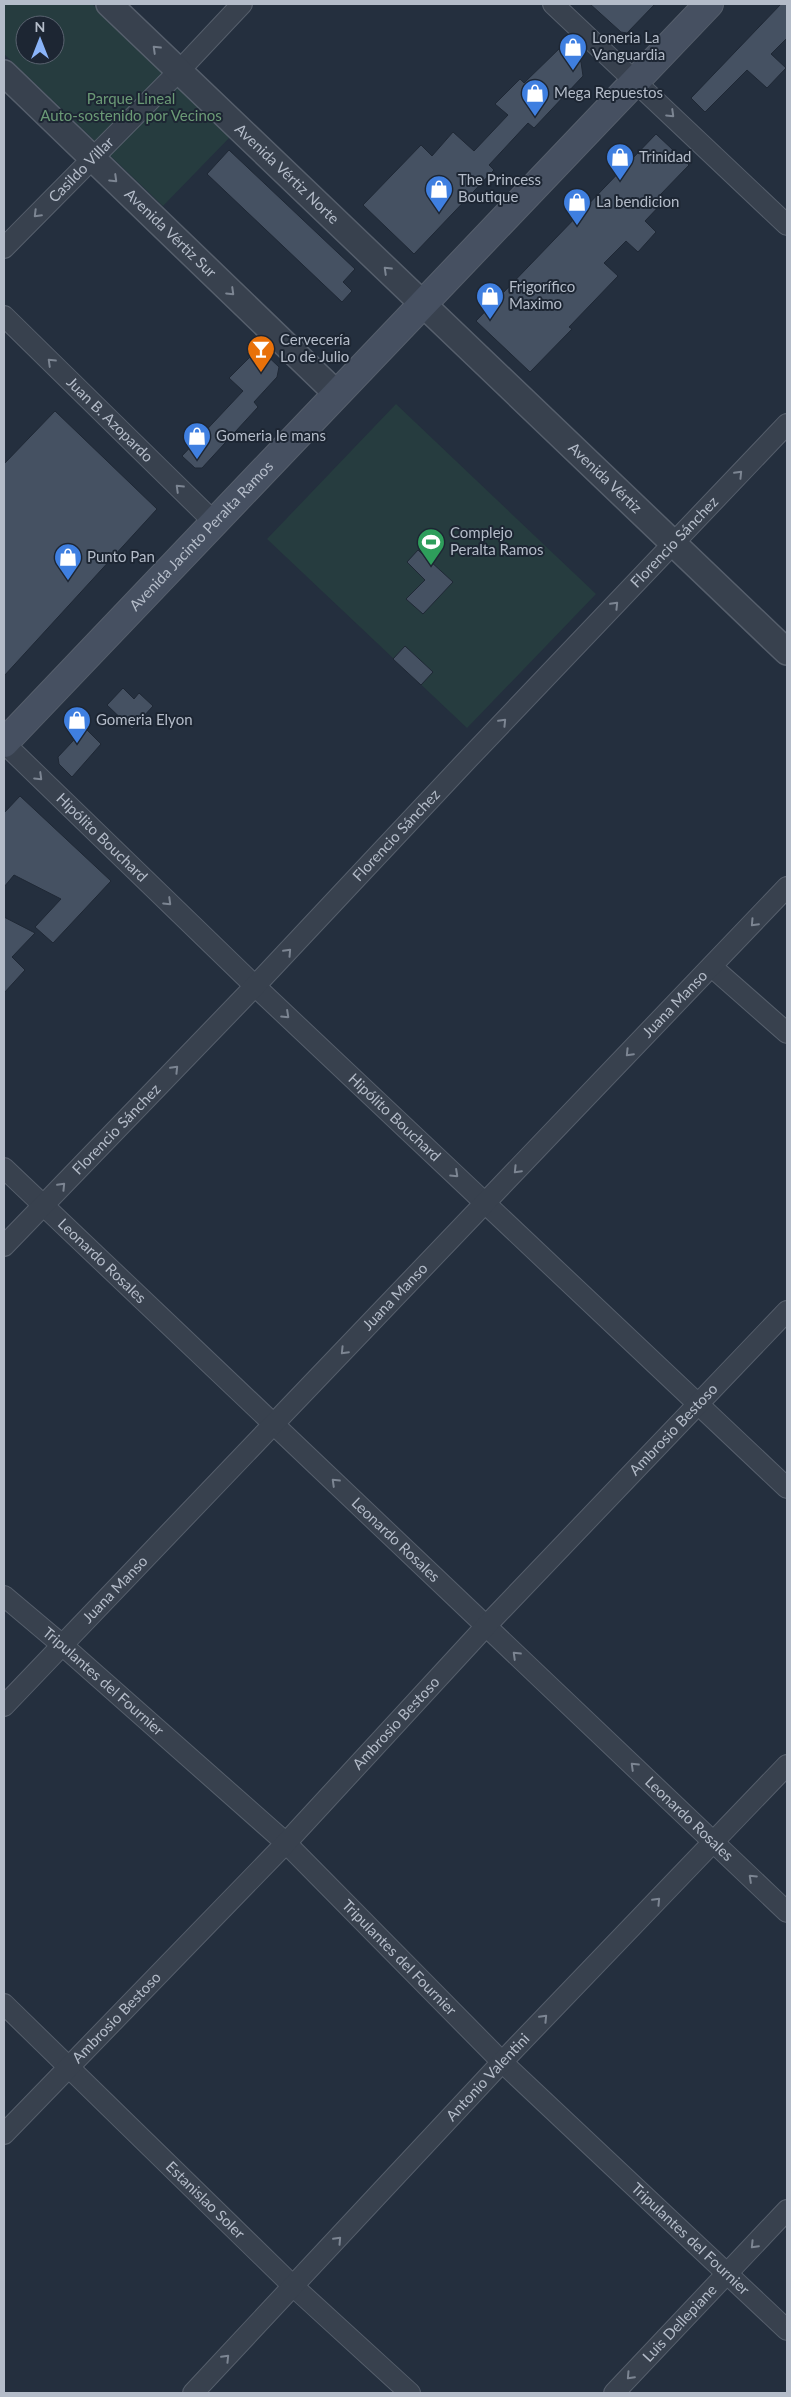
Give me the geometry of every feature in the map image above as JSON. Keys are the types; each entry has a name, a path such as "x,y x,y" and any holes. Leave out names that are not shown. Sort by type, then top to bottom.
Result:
{"main road":[{"name":"Avenida Jacinto Peralta Ramos","path":"4,743 709,4"}],"street":[{"name":"Avenida Vértiz Norte","path":"109,4 423,303"},
{"name":"Casildo Villar","path":"4,248 179,71 242,4"},
{"path":"553,4 636,80 787,226"},
{"name":"Avenida Vértiz Sur","path":"4,73 337,394"},
{"name":"Avenida Vértiz","path":"423,303 787,652"},
{"name":"Juan B. Azopardo","path":"4,316 214,522"},
{"name":"Florencio Sánchez","path":"4,1246 256,986 787,424"},
{"name":"Hipólito Bouchard","path":"4,743 256,986 787,1488"},
{"name":"Juana Manso","path":"4,1706 787,887"},
{"path":"712,967 787,1033"},
{"name":"Leonardo Rosales","path":"4,1168 787,1912"},
{"name":"Ambrosio Bestoso","path":"4,2134 286,1843 486,1626 787,1311"},
{"name":"Tripulantes del Fournier","path":"4,1596 62,1644 286,1843 502,2062 728,2272 787,2330"},
{"name":"Antonio Valentini","path":"193,2393 502,2062 787,1765"},
{"name":"Estanislao Soler","path":"4,2004 294,2287 410,2393"},
{"name":"Luis Dellepiane","path":"614,2393 787,2210"}],"green space":[{"name":"Parque Lineal Auto-sostenido por Vecinos","path":"4,4 92,4 231,136 163,206 16,65 65,65 65,15 15,15 15,65 4,54"},
{"name":"Complejo Peralta Ramos","path":"396,404 596,594 467,728 267,539"}],"building":[{"path":"590,4 655,4 627,33 621,32"},
{"path":"781,4 787,4 787,38 771,54 786,68 767,88 747,70 705,112 691,98"},
{"path":"562,46 581,62 583,76 534,128 528,123 489,165 494,170 414,254 363,205 421,145 432,156 453,132 474,151 508,115 495,104 520,79 524,83"},
{"path":"656,134 689,165 660,195 665,200 645,221 656,232 638,252 626,241 604,263 618,276 569,327 572,329 530,372 476,321"},
{"path":"229,150 355,269 343,282 352,291 342,302 207,174"},
{"path":"259,348 279,367 277,377 254,402 258,407 202,468 195,468 182,456 243,391 229,378"},
{"path":"55,411 157,509 4,676 4,464"},
{"path":"418,550 453,582 423,614 406,599 425,580 407,562"},
{"path":"405,646 433,672 421,685 393,659"},
{"path":"123,688 134,699 139,693 153,706 132,729 107,705"},
{"path":"85,728 101,744 72,777 59,764 58,757"},
{"path":"20,796 111,881 53,943 35,927 61,899 14,875 4,887 4,813"},
{"path":"4,917 35,933 12,957 25,970 4,993"}],"place":[{"name":"Loneria La Vanguardia","path":"573,71"},
{"name":"Mega Repuestos","path":"535,117"},
{"name":"Trinidad","path":"620,181"},
{"name":"The Princess Boutique","path":"439,213"},
{"name":"La bendicion","path":"577,226"},
{"name":"Frigorífico Maximo","path":"490,320"},
{"name":"Cervecería Lo de Julio","path":"261,373"},
{"name":"Gomeria le mans","path":"197,460"},
{"name":"Complejo Peralta Ramos","path":"431,566"},
{"name":"Punto Pan","path":"68,581"},
{"name":"Gomeria Elyon","path":"77,744"}]}
